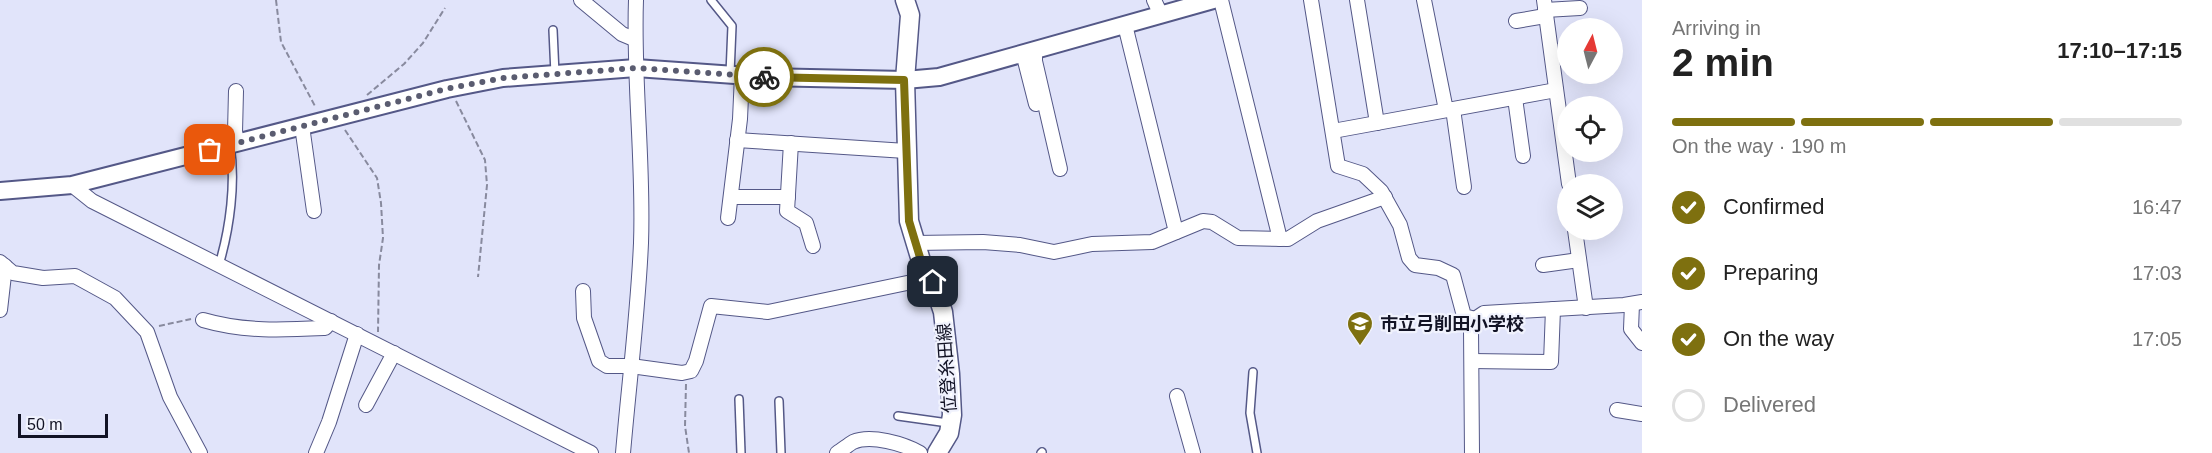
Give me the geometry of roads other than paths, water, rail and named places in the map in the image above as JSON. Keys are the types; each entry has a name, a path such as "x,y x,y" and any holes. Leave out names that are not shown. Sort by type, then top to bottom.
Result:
{"main road":[{"name":"位登糸田線","path":"905,0 910,15 904,80 909,221 922,264 931,278 943,312 950,374 951,424 949,433 937,453"}],"street":[{"path":"581,0 622,34 634,39"},
{"path":"623,453 641,242 634,39 636,0"},
{"path":"0,191 72,185 447,89 503,78 636,68 736,75 904,80 939,77 1125,25 1157,7 1213,0"},
{"path":"1221,0 1280,239"},
{"path":"1311,0 1338,166 1363,174 1385,197 1400,225 1409,258 1415,266 1438,268 1453,275 1464,316 1475,319"},
{"path":"1357,0 1377,123"},
{"path":"1424,0 1450,110 1464,187"},
{"path":"1516,21 1545,9 1580,8"},
{"path":"1545,9 1568,174"},
{"path":"1125,25 1176,232"},
{"path":"1029,52 1036,104"},
{"path":"1029,52 1035,61 1060,169"},
{"path":"728,218 737,141 736,75"},
{"path":"1333,131 1556,90"},
{"path":"234,144 236,91"},
{"path":"1515,98 1523,156"},
{"path":"302,126 314,211"},
{"path":"737,141 906,151"},
{"path":"791,143 787,211 806,223 813,246"},
{"path":"72,185 92,201 591,453"},
{"path":"915,243 983,242 1020,245 1054,252 1092,244 1152,242 1203,221 1212,222 1238,238 1288,239 1317,221 1385,197"},
{"path":"731,198 788,198"},
{"path":"1576,240 1586,308"},
{"path":"1543,264 1579,260"},
{"path":"0,310 3,264"},
{"path":"3,264 13,273 43,278 75,276 115,298 144,330 170,397 200,453"},
{"path":"583,291 584,318 599,361 607,366 686,372 691,371 696,361 711,306 776,311 931,278"},
{"path":"1472,453 1471,329 1475,319 1484,313 1637,303 1631,329 1642,343"},
{"path":"1472,361 1551,362 1552,309"},
{"path":"203,320 233,329 267,330 325,328 331,321"},
{"path":"316,453 329,422 357,334"},
{"path":"366,405 394,353"},
{"path":"1177,396 1193,453"},
{"path":"1617,410 1642,414"},
{"path":"837,453 853,442 864,439 885,441 920,453"}],"lane":[{"path":"711,0 732,26 736,75"},
{"path":"553,30 555,74"},
{"path":"219,265 227,226 234,144"},
{"path":"1253,372 1250,413 1257,453"},
{"path":"739,399 741,453"},
{"path":"779,401 781,453"},
{"path":"898,416 951,424"}],"place":[{"name":"市立弓削田小学校","path":"1360,347"}]}
